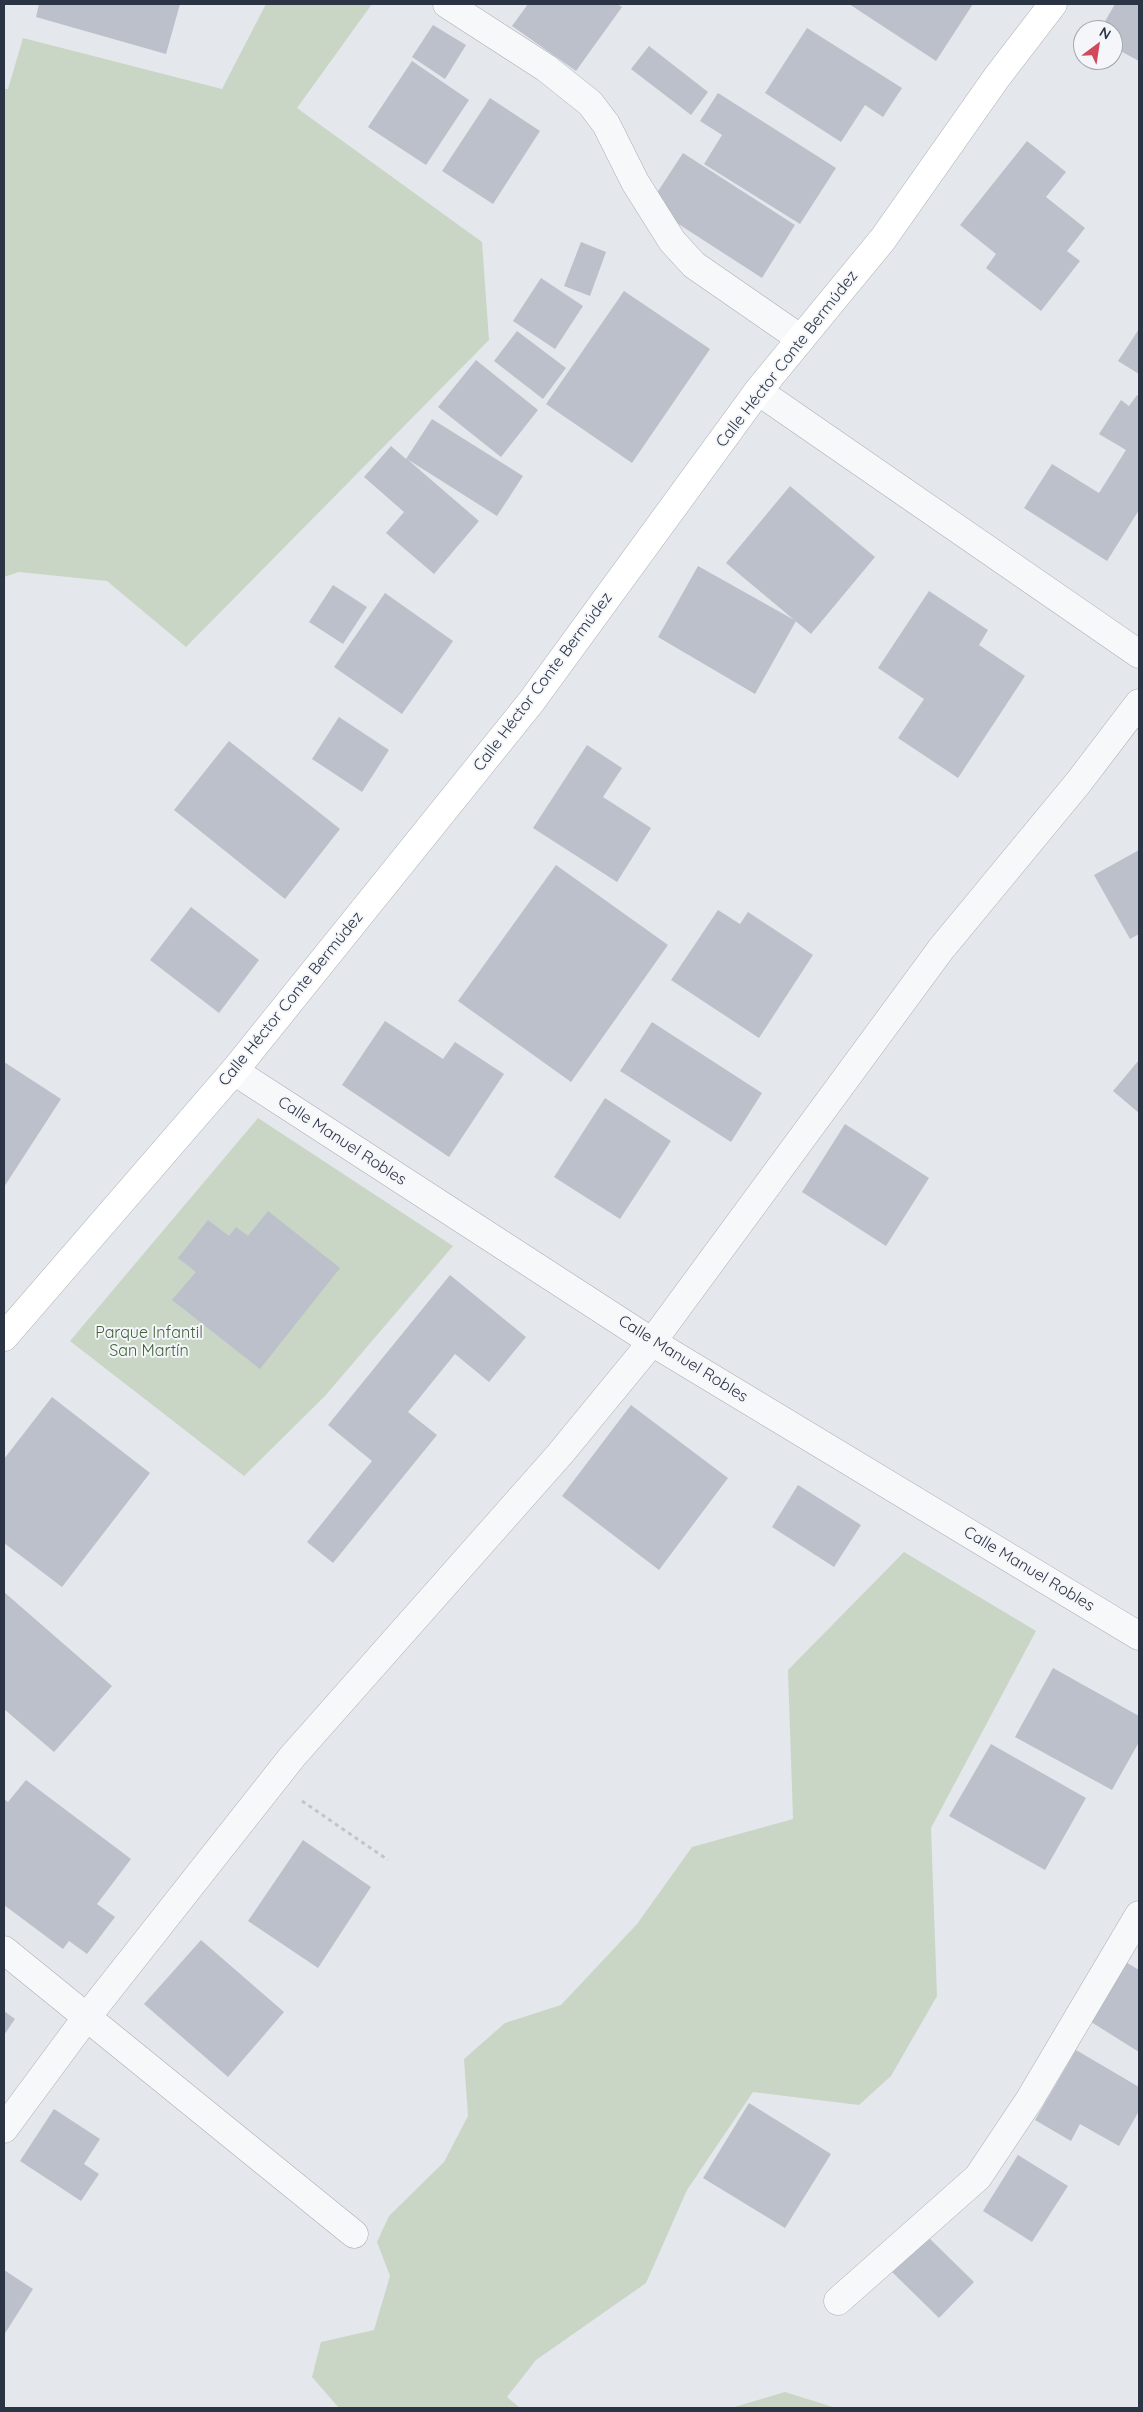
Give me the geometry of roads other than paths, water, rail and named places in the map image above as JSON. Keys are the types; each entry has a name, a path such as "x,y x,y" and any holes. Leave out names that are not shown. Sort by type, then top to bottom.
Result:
{"street":[{"path":"447,4 546,68 590,103 606,124 644,198 672,241 694,265 801,339"},
{"name":"Calle Héctor Conte Bermúdez","path":"4,1337 234,1071 531,702 758,390 883,239 997,77 1053,4"},
{"path":"758,390 1139,654"},
{"path":"4,2129 86,2018 273,1781 357,1680 560,1454 652,1342 941,948 1078,783 1139,703"},
{"name":"Calle Manuel Robles","path":"234,1071 652,1342 1139,1636"},
{"path":"838,2301 978,2176 1030,2099 1139,1915"},
{"path":"4,1950 354,2234"}],"park label":[{"name":"Parque Infantil San Martín","path":"149,1342"}]}
